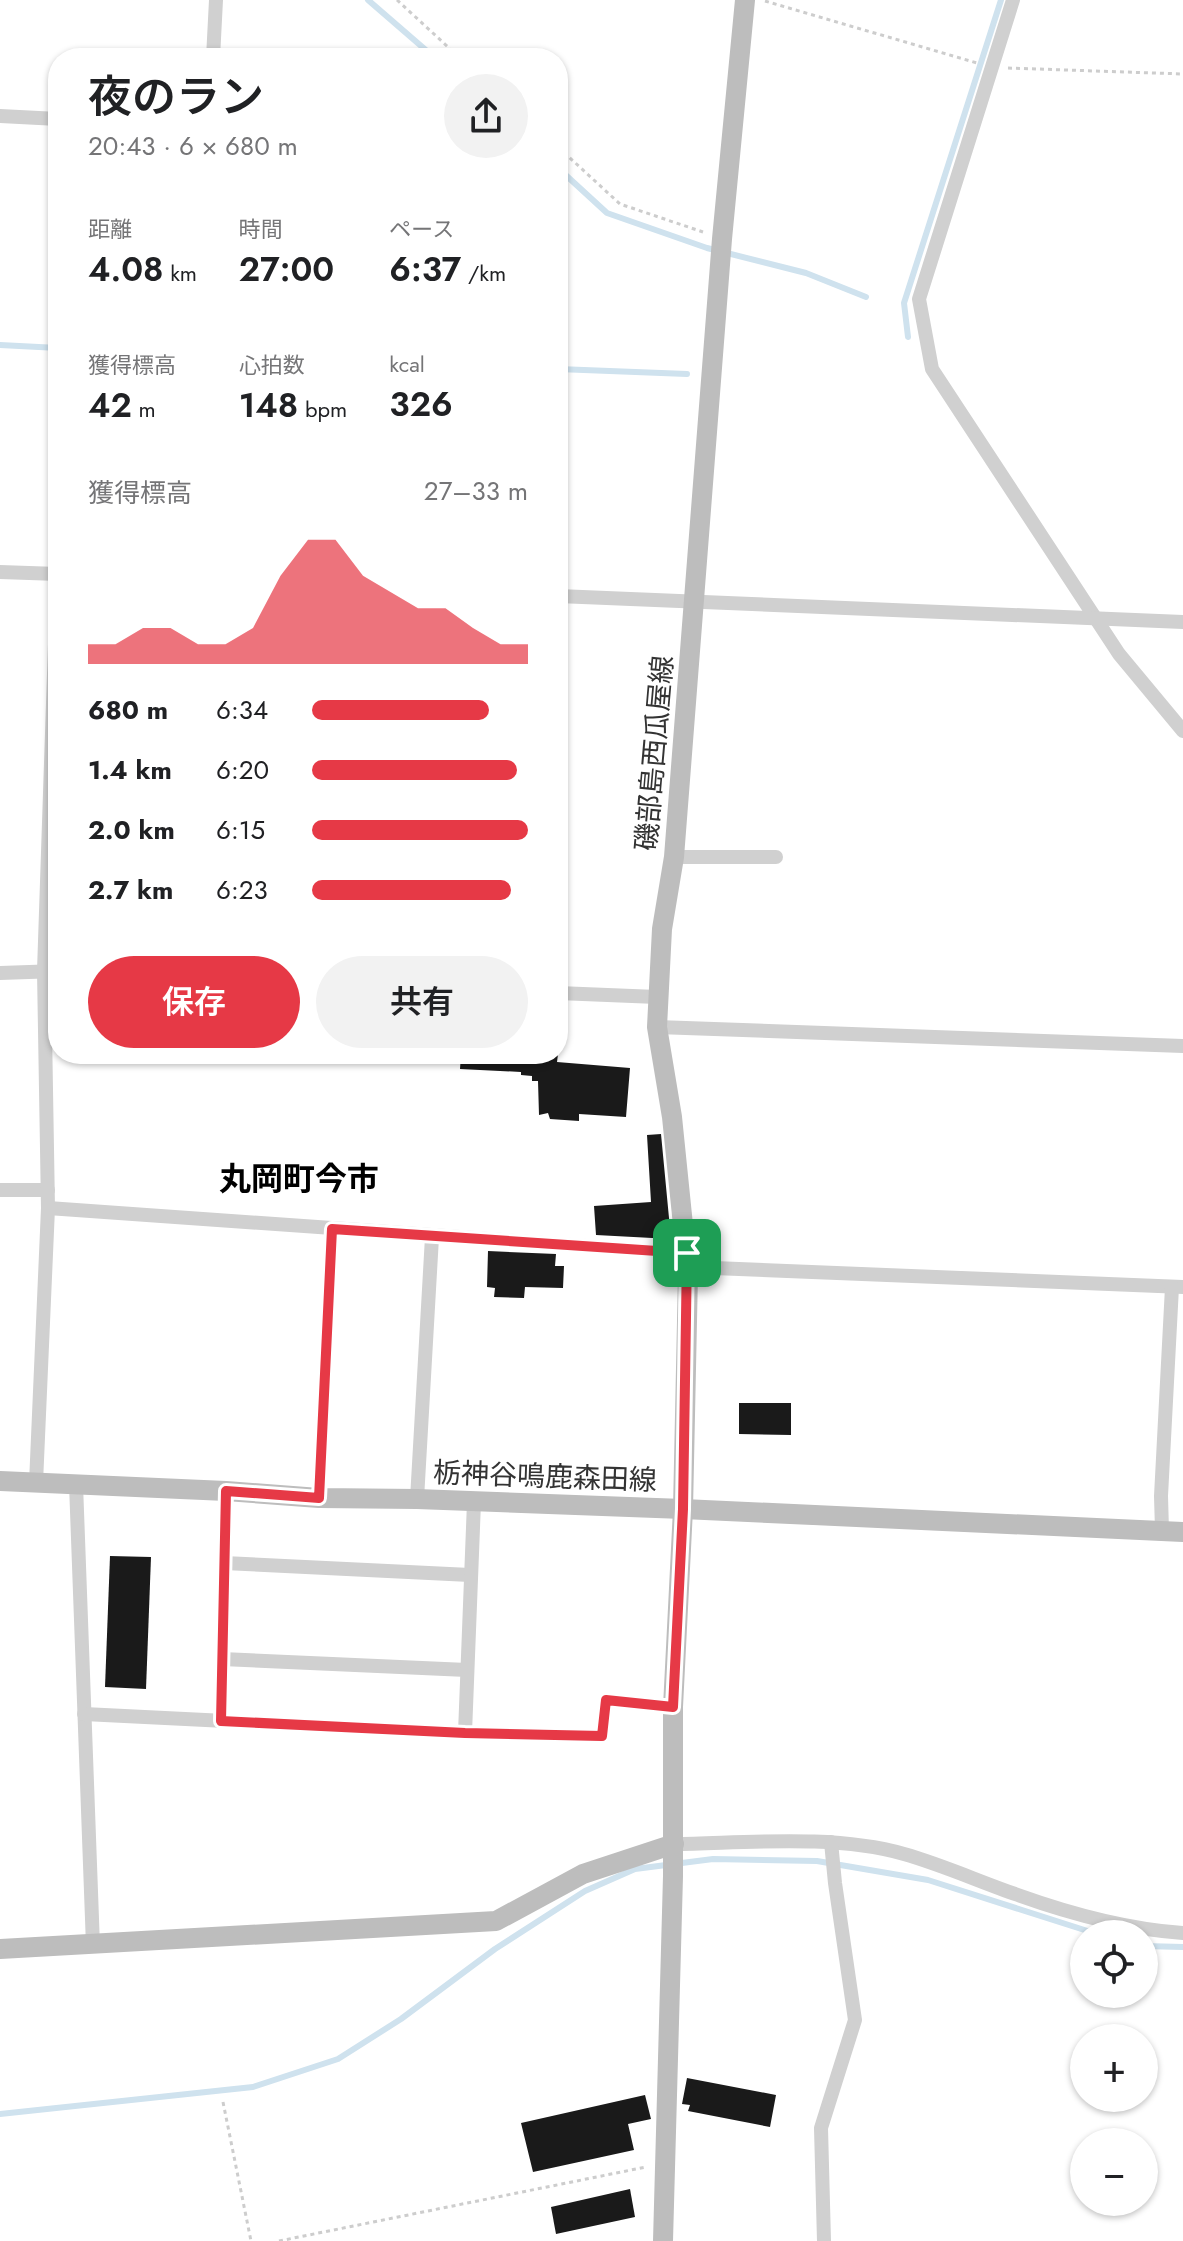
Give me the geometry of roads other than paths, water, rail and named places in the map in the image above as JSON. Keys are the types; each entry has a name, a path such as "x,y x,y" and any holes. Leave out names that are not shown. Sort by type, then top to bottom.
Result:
{"main road":[{"name":"磯部島西瓜屋線","path":"663,2241 674,1848 673,1707 683,1509 687,1264 672,1117 657,1027 657,997 662,929 674,857 720,263 745,0"},
{"name":"栃神谷鳴鹿森田線","path":"0,1481 319,1498 683,1509 1183,1532"},
{"path":"0,1949 496,1921 583,1874 674,1848"}],"street":[{"path":"214,48 216,0"},
{"path":"1013,0 919,299 932,369 1119,654 1183,731"},
{"path":"0,116 48,118"},
{"path":"0,572 48,574"},
{"path":"568,596 1183,622"},
{"path":"674,857 776,857"},
{"path":"0,973 48,971"},
{"path":"568,993 657,997"},
{"path":"657,1027 1183,1046"},
{"path":"36,1483 48,1208 50,1064"},
{"path":"0,1190 48,1190"},
{"path":"48,1208 432,1237 714,1268 1178,1287 1176,1360 1161,1496 1162,1530"},
{"path":"319,1498 332,1229"},
{"path":"417,1499 432,1237"},
{"path":"76,1484 93,1946"},
{"path":"221,1721 226,1491"},
{"path":"465,1733 474,1502"},
{"path":"224,1563 470,1575"},
{"path":"222,1659 467,1670"},
{"path":"84,1714 465,1733 602,1736 606,1700 673,1707"},
{"path":"674,1848 831,1842 901,1853 1019,1896 1141,1930 1183,1933"},
{"path":"824,2241 821,2128 855,2020 831,1842"}],"waterway":[{"path":"368,0 423,48"},
{"path":"908,337 904,303 1001,0"},
{"path":"568,177 607,213 707,248 806,273 866,297"},
{"path":"0,345 48,347"},
{"path":"568,369 687,374"},
{"path":"0,2114 253,2087 338,2059 401,2019 495,1949 585,1891 635,1869 713,1859 817,1861 928,1880 1070,1925"},
{"path":"1158,1946 1183,1947"}],"district":[{"name":"丸岡町今市","path":"299,1179"}]}
